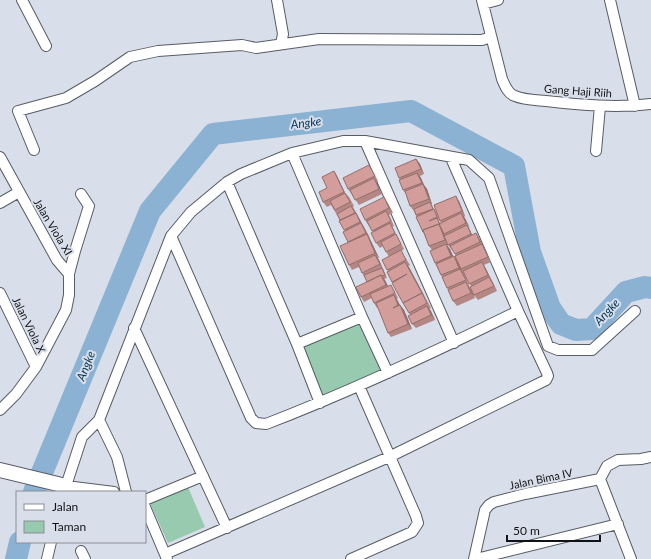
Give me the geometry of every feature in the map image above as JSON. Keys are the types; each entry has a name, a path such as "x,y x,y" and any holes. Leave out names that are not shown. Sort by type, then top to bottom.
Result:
{"street":[{"path":"22,0 46,46"},
{"path":"277,0 283,34 281,44"},
{"path":"34,150 18,111 66,98 95,82 130,57 158,51 242,45 256,48 318,39 482,40 491,37 482,2 498,0"},
{"path":"610,0 635,106"},
{"name":"Gang Haji Riih","path":"491,37 502,80 507,89 514,96 600,106 635,106 651,104"},
{"path":"596,151 600,106"},
{"path":"63,488 82,437 99,420 171,236 191,212 226,182 292,152 343,140 366,141 451,158 470,160 490,178 548,346 558,350 592,350 635,311"},
{"path":"366,141 454,343"},
{"path":"292,152 388,373"},
{"name":"Jalan Viola XI","path":"0,156 57,260 69,274"},
{"path":"146,510 166,557 227,528 389,457 546,380 548,376 547,373 518,311 451,158"},
{"path":"226,182 297,344 320,403"},
{"path":"0,203 19,192"},
{"path":"0,410 16,394 36,367 66,310 69,295 69,274 89,206 81,194"},
{"path":"171,236 251,418 256,424 266,424 320,403 454,343 518,311"},
{"name":"Jalan Viola X","path":"0,293 36,367"},
{"path":"297,344 362,316"},
{"path":"134,328 227,528"},
{"path":"350,559 412,532 418,523 359,386"},
{"path":"99,420 117,457 126,491"},
{"path":"631,559 600,479 607,466 618,460 651,457"},
{"path":"5,471 63,488 101,491"},
{"path":"146,500 203,476"},
{"name":"Jalan Bima IV","path":"475,559 485,510 488,505 525,494 600,479"},
{"path":"475,559 618,524"},
{"path":"47,559 51,543"}],"green space":[{"path":"360,321 382,369 321,398 301,346"},
{"path":"188,487 205,527 168,543 150,503"}],"building":[{"path":"416,159 421,169 399,178 395,168"},
{"path":"369,165 375,176 348,189 343,178"},
{"path":"334,171 344,192 323,202 319,192 327,188 322,177"},
{"path":"417,173 422,183 403,190 399,180"},
{"path":"374,178 379,189 355,200 350,190"},
{"path":"423,184 429,199 410,206 405,191"},
{"path":"345,193 350,202 335,210 330,201"},
{"path":"456,196 462,211 440,221 434,205"},
{"path":"384,197 389,208 365,220 360,209"},
{"path":"430,202 433,209 416,215 414,209"},
{"path":"351,206 355,213 340,220 337,214"},
{"path":"434,209 437,217 429,221 437,218 440,225 439,224 423,230 423,232 416,217"},
{"path":"386,211 391,221 372,231 367,221"},
{"path":"356,213 360,222 344,230 339,221"},
{"path":"461,213 466,223 444,234 439,224"},
{"path":"361,223 366,233 348,242 343,232"},
{"path":"390,223 395,233 376,243 371,233"},
{"path":"439,224 445,240 429,246 423,230"},
{"path":"467,225 471,234 448,245 444,236"},
{"path":"476,233 480,242 455,254 450,246"},
{"path":"367,234 375,253 349,265 340,246"},
{"path":"396,234 401,244 386,252 381,242"},
{"path":"446,244 451,256 435,263 430,251"},
{"path":"482,244 488,257 461,269 455,256"},
{"path":"401,250 406,260 387,270 382,260"},
{"path":"375,255 380,264 362,273 358,263"},
{"path":"454,256 459,268 441,275 436,264"},
{"path":"405,262 422,293 403,303 392,283 407,274 392,282 387,272"},
{"path":"482,262 488,275 469,284 463,271"},
{"path":"382,268 385,275 381,275 367,282 364,275"},
{"path":"460,269 466,280 447,288 442,277"},
{"path":"381,275 386,285 361,297 356,287"},
{"path":"489,277 494,286 474,295 470,287"},
{"path":"466,282 471,293 453,301 448,290"},
{"path":"391,285 395,293 374,303 370,294"},
{"path":"422,293 427,303 409,313 403,303"},
{"path":"394,295 398,305 393,308 400,305 408,324 388,333 376,303"},
{"path":"427,306 431,315 412,324 408,316"}],"waterway":[{"name":"Angke","path":"34,491 150,211 213,134 411,111 514,166 530,252 550,308 561,324 576,330 592,329 626,292 645,287 651,288"},
{"name":"Angke","path":"16,559 20,543"}]}
